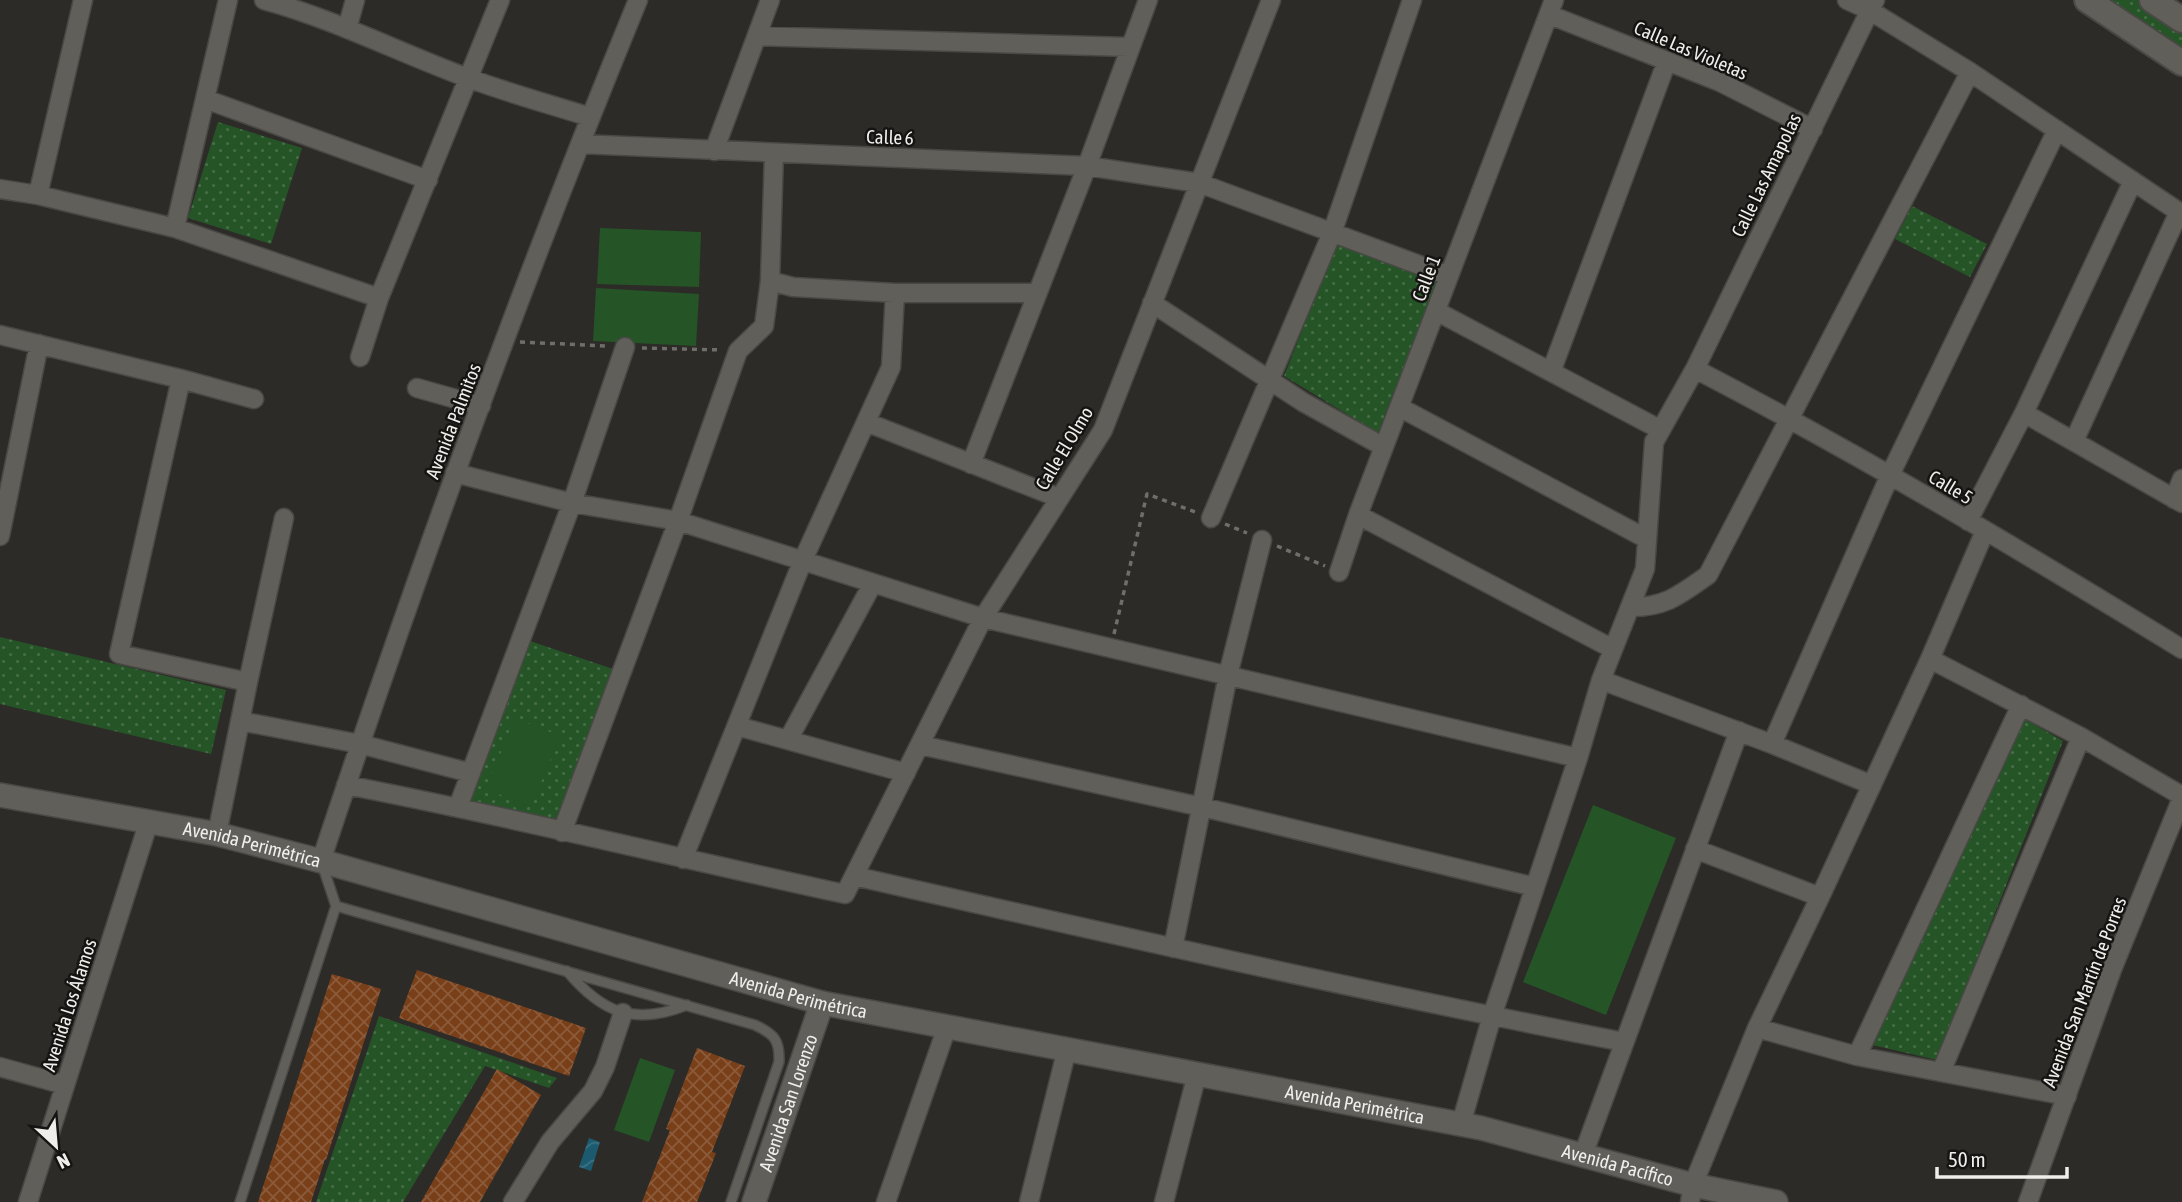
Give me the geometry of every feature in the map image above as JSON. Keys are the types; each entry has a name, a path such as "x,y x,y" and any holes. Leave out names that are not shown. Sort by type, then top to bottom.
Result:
{"main road":[{"path":"2087,0 2182,63"},
{"path":"2152,0 2182,20"}],"street":[{"path":"38,195 83,0"},
{"path":"175,228 228,0"},
{"path":"264,0 347,29 469,79 590,117"},
{"path":"347,29 355,0"},
{"path":"360,357 379,298 500,0"},
{"name":"Avenida Palmitos","path":"321,861 455,473 590,117 638,0"},
{"path":"714,151 770,0"},
{"path":"971,464 1087,166 1148,0"},
{"name":"Calle El Olmo","path":"683,859 845,894 983,618 1103,430 1271,0"},
{"path":"1211,518 1332,233 1412,0"},
{"path":"1847,0 1872,5 2180,214 2074,441"},
{"name":"Calle Las Amapolas","path":"1461,1124 1492,1016 1578,758 1601,680 1645,569 1654,442 1695,369 1872,5"},
{"name":"Calle Las Violetas","path":"1552,8 1667,61 1720,82 1812,129"},
{"name":"Calle 1","path":"1339,572 1358,515 1552,8"},
{"path":"757,36 1130,47"},
{"path":"1551,372 1667,61"},
{"path":"1630,607 1654,606 1668,602 1708,575 1970,72"},
{"path":"205,99 428,180"},
{"path":"1772,744 1890,475 2057,130"},
{"name":"Calle 6","path":"580,145 1087,166 1199,183 1449,276"},
{"path":"562,832 738,351 764,326 771,281 774,153"},
{"path":"1968,521 2024,413 2133,181"},
{"path":"0,189 38,195 175,228 379,298"},
{"path":"771,281 793,287 895,293 1037,293"},
{"path":"346,785 458,807 683,859 803,560 891,367 895,293"},
{"path":"1152,303 1303,402 1384,447"},
{"path":"1436,311 1661,430"},
{"path":"0,335 254,399"},
{"path":"0,536 39,344"},
{"path":"458,807 572,503 625,347"},
{"name":"Calle 5","path":"1695,369 1890,475 2182,649"},
{"path":"181,379 119,654 248,682"},
{"path":"417,388 481,406"},
{"path":"1399,407 1647,539"},
{"path":"2024,413 2178,501 2182,480"},
{"path":"866,422 1059,498"},
{"path":"455,473 572,503 678,521 983,618 1578,758"},
{"path":"1358,515 1614,649"},
{"path":"217,834 284,518"},
{"path":"1692,1194 1757,1028 1930,659 1985,531"},
{"path":"1173,948 1228,675 1262,540"},
{"path":"788,740 873,583"},
{"path":"1930,659 2081,737 2182,797"},
{"path":"1601,680 1772,744 1872,785"},
{"path":"1857,1056 2021,705"},
{"path":"240,721 360,744 471,773"},
{"path":"737,726 906,773"},
{"path":"1583,1156 1738,731"},
{"path":"1941,1072 2081,737"},
{"path":"920,745 1202,807 1535,887"},
{"name":"Avenida Perimétrica","path":"0,795 217,834 822,1003 1461,1124"},
{"name":"Avenida San Martín de Porres","path":"2028,1202 2113,967 2182,797"},
{"name":"Avenida Los Álamos","path":"28,1202 149,821"},
{"path":"1695,849 1820,897"},
{"path":"854,876 1173,948 1624,1042"},
{"name":"Avenida San Lorenzo","path":"754,1202 822,1003"},
{"path":"513,1202 550,1142 593,1091 605,1067 623,1013"},
{"path":"886,1202 947,1027"},
{"path":"1757,1028 1857,1056 2067,1097"},
{"path":"1029,1202 1067,1049"},
{"path":"0,1067 65,1085"},
{"path":"1164,1202 1197,1074"},
{"name":"Avenida Pacífico","path":"1461,1124 1583,1156 1692,1194 1776,1202"}],"lane":[{"path":"240,1202 336,906 321,861"},
{"path":"336,906 755,1025 767,1031 776,1039 780,1051 779,1062 731,1202"},
{"path":"567,971 583,991 600,1003 623,1013 647,1016 687,1006"}],"path":[{"path":"1110,648 1147,494 1339,572"}],"green space":[{"path":"2100,0 2140,0 2182,28 2182,56"},
{"path":"218,122 302,148 271,244 188,218"},
{"path":"1912,206 1987,244 1970,277 1895,239"},
{"path":"600,228 701,232 699,287 597,284"},
{"path":"1337,242 1437,281 1378,433 1284,376"},
{"path":"596,288 699,294 696,346 593,341"},
{"path":"0,637 226,690 211,754 0,704"},
{"path":"530,641 613,669 555,825 468,804"},
{"path":"515,718 560,736 531,807 486,789"},
{"path":"2023,718 2063,741 1937,1060 1868,1044"},
{"path":"1593,805 1676,838 1606,1015 1523,982"},
{"path":"379,1016 557,1078 549,1088 485,1066 403,1202 316,1202"},
{"path":"640,1058 675,1070 649,1142 614,1130"}],"water":[{"path":"589,1138 600,1142 591,1171 579,1167"}],"building":[{"path":"417,970 586,1028 569,1076 399,1018"},
{"path":"332,974 381,989 326,1160 311,1202 258,1202"},
{"path":"697,1048 745,1066 712,1152 716,1153 697,1202 642,1202 670,1130 666,1129"},
{"path":"497,1069 541,1095 480,1202 421,1202"}]}
